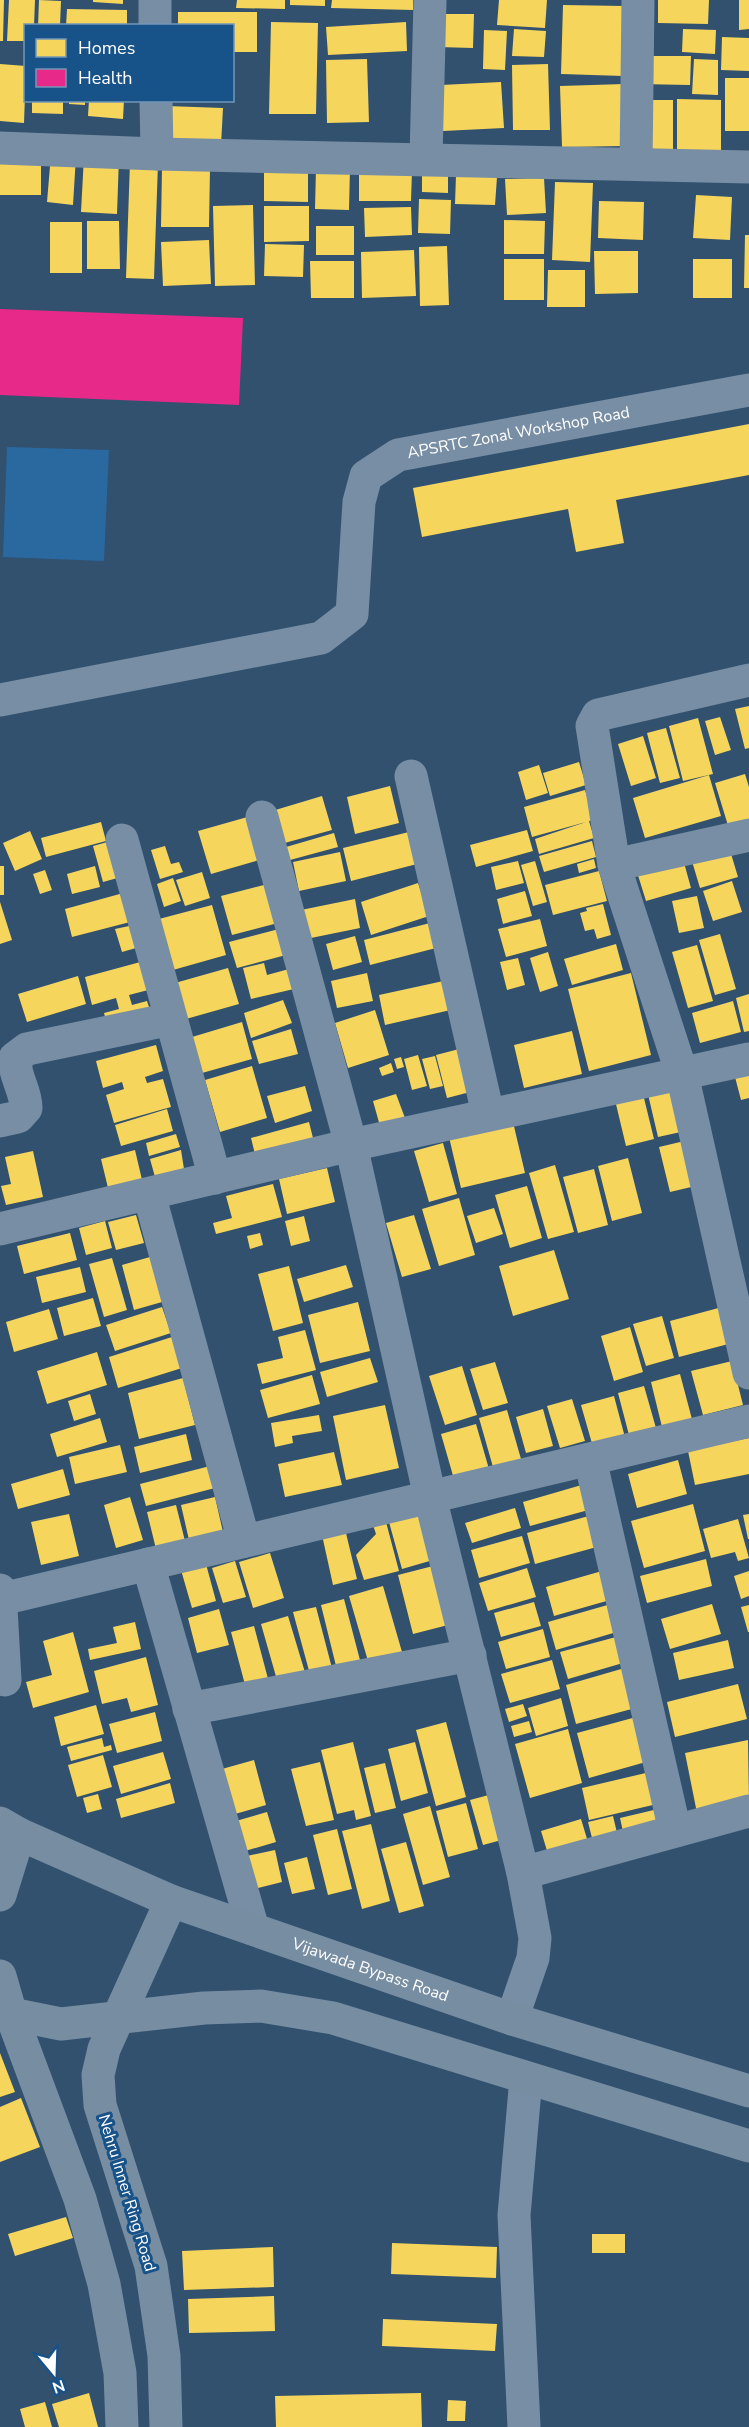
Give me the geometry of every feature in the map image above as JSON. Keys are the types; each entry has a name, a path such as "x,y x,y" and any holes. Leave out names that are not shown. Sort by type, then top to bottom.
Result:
{"main road":[{"name":"Vijawada Bypass Road","path":"9,1828 171,1901 512,2019 749,2091"},
{"path":"0,1895 9,1828"},
{"name":"Nehru Inner Ring Road","path":"166,2427 165,2356 151,2266 100,2105 98,2075 104,2049 171,1901"},
{"path":"0,1976 11,2014 80,2199 104,2284 120,2373 122,2427"},
{"path":"11,2014 61,2024 204,2008 261,2006 333,2018 749,2146"}],"street":[{"path":"155,0 155,24"},
{"path":"426,158 430,0"},
{"path":"636,164 638,0"},
{"path":"156,102 157,154"},
{"path":"0,148 157,154 426,158 749,167"},
{"name":"APSRTC Zonal Workshop Road","path":"0,700 321,638 352,614 358,502 366,476 398,455 749,390"},
{"path":"749,680 598,715 592,726 614,865 682,1074 749,1373"},
{"path":"411,776 488,1114"},
{"path":"262,817 351,1145 430,1497 523,1873 535,1938 533,1958 512,2019"},
{"path":"614,865 749,835"},
{"path":"122,840 214,1178"},
{"path":"0,1121 18,1117 26,1108 26,1100 14,1070 15,1058 27,1049 171,1019"},
{"path":"0,1229 351,1145 749,1059"},
{"path":"149,1194 244,1541"},
{"path":"5,1680 1,1594 148,1564 749,1421"},
{"path":"590,1459 675,1831"},
{"path":"148,1564 253,1929"},
{"path":"189,1709 470,1655"},
{"path":"523,1873 749,1811"},
{"path":"524,2427 514,2215 526,2078"}],"shaded area":[{"path":"7,447 109,450 104,561 3,557"}],"building: Homes":[{"path":"0,0 4,0 3,41 0,41"},
{"path":"9,0 35,0 34,24 24,24 24,41 7,41"},
{"path":"39,0 61,1 60,24 38,24"},
{"path":"93,0 123,0 123,4 93,2"},
{"path":"237,0 285,0 285,9 236,8"},
{"path":"290,0 325,0 325,6 290,5"},
{"path":"332,0 413,0 413,10 331,8"},
{"path":"499,0 547,0 545,28 497,25"},
{"path":"658,0 709,0 708,24 658,23"},
{"path":"739,0 749,0 749,29 739,30"},
{"path":"563,5 625,6 623,76 561,74"},
{"path":"67,9 127,10 127,24 66,24"},
{"path":"178,12 257,12 257,52 234,52 234,24 178,24"},
{"path":"439,14 474,14 473,48 438,47"},
{"path":"271,22 318,23 316,114 269,114"},
{"path":"406,22 407,51 328,55 326,27"},
{"path":"514,29 546,31 544,57 512,56"},
{"path":"683,29 716,30 715,54 682,52"},
{"path":"484,30 507,31 505,70 483,69"},
{"path":"722,37 749,38 749,71 721,70"},
{"path":"639,56 691,56 690,85 638,84"},
{"path":"367,59 369,122 327,123 326,60"},
{"path":"694,59 718,60 718,95 692,94"},
{"path":"0,64 24,66 24,123 0,121"},
{"path":"548,64 550,130 513,130 512,65"},
{"path":"725,78 749,78 749,131 725,131"},
{"path":"501,82 504,128 443,131 441,85"},
{"path":"624,84 625,146 562,147 560,86"},
{"path":"677,99 721,100 721,152 677,151"},
{"path":"642,100 673,100 673,153 641,152"},
{"path":"32,102 63,102 63,114 32,113"},
{"path":"69,102 85,102 85,105 69,104"},
{"path":"89,102 124,102 123,119 88,116"},
{"path":"167,106 223,108 221,145 166,143"},
{"path":"51,154 76,156 73,205 47,202"},
{"path":"0,156 41,156 41,195 0,195"},
{"path":"84,156 119,157 117,214 81,212"},
{"path":"130,162 158,163 154,279 126,278"},
{"path":"162,167 210,168 209,227 161,227"},
{"path":"316,168 350,168 349,210 315,209"},
{"path":"359,171 412,171 411,201 359,201"},
{"path":"264,172 308,172 308,202 264,201"},
{"path":"422,173 448,173 448,193 422,192"},
{"path":"456,175 497,177 495,205 455,204"},
{"path":"544,178 546,213 507,215 505,179"},
{"path":"555,182 593,183 590,262 552,260"},
{"path":"696,195 732,197 730,240 693,238"},
{"path":"419,199 451,200 450,234 418,233"},
{"path":"599,201 644,202 643,240 598,238"},
{"path":"253,205 255,285 215,286 213,206"},
{"path":"264,206 309,206 309,241 264,242"},
{"path":"411,207 412,235 365,237 364,208"},
{"path":"504,220 545,221 544,254 504,254"},
{"path":"87,221 119,221 120,269 87,269"},
{"path":"50,222 82,222 82,273 50,273"},
{"path":"316,226 354,226 354,255 316,255"},
{"path":"745,235 749,235 749,288 744,288"},
{"path":"209,240 211,284 163,286 161,242"},
{"path":"265,244 304,245 303,277 264,276"},
{"path":"447,246 449,305 420,306 419,247"},
{"path":"414,250 416,296 362,298 361,252"},
{"path":"594,251 638,251 638,293 595,294"},
{"path":"504,259 544,259 544,300 504,300"},
{"path":"693,259 732,259 732,298 693,298"},
{"path":"310,261 354,261 354,298 311,298"},
{"path":"548,270 585,270 585,307 547,307"},
{"path":"749,424 749,475 616,500 624,543 576,552 568,509 422,537 413,488"},
{"path":"749,706 749,748 745,749 735,709"},
{"path":"720,717 731,750 715,755 705,721"},
{"path":"698,718 713,774 683,781 669,726"},
{"path":"666,728 680,778 660,783 647,733"},
{"path":"643,736 656,778 631,786 618,744"},
{"path":"579,762 586,785 550,796 543,773"},
{"path":"539,765 548,793 526,800 518,772"},
{"path":"745,774 749,787 749,826 730,832 715,783"},
{"path":"709,775 721,816 645,838 633,798"},
{"path":"390,786 399,823 355,834 347,797"},
{"path":"585,790 594,820 589,821 594,838 539,854 535,839 586,822 532,837 524,807"},
{"path":"322,796 332,830 281,844 272,811"},
{"path":"251,816 263,859 211,874 198,831"},
{"path":"101,822 106,841 46,857 41,838"},
{"path":"527,830 533,851 476,867 470,845"},
{"path":"30,831 42,859 15,871 3,843"},
{"path":"409,832 417,864 351,881 343,848"},
{"path":"334,833 338,847 290,860 286,847"},
{"path":"111,841 121,877 103,882 93,846"},
{"path":"592,841 596,857 544,872 539,856"},
{"path":"165,846 171,864 179,862 183,872 160,879 151,850"},
{"path":"729,847 738,877 700,888 691,858"},
{"path":"340,852 346,881 299,891 293,862"},
{"path":"594,859 596,868 579,873 577,864"},
{"path":"683,859 691,888 646,901 637,872"},
{"path":"518,861 524,883 496,890 491,867"},
{"path":"535,861 547,902 533,906 521,865"},
{"path":"0,866 4,866 4,895 0,895"},
{"path":"95,866 100,887 72,894 67,874"},
{"path":"45,870 52,890 40,894 33,874"},
{"path":"599,871 607,901 553,915 545,885"},
{"path":"202,872 210,898 185,906 176,880"},
{"path":"173,878 181,901 164,907 157,884"},
{"path":"732,881 742,912 713,921 703,891"},
{"path":"418,883 429,916 371,935 361,902"},
{"path":"268,884 278,923 232,935 221,896"},
{"path":"525,891 532,916 503,924 497,899"},
{"path":"127,892 134,921 72,937 65,909"},
{"path":"697,896 704,928 679,933 672,901"},
{"path":"355,899 360,928 306,939 301,910"},
{"path":"0,902 12,940 0,944"},
{"path":"603,904 611,935 597,939 594,929 585,931 580,913 587,911 586,908"},
{"path":"212,905 226,955 173,970 159,919"},
{"path":"540,919 547,946 506,957 498,929"},
{"path":"430,923 436,948 370,965 364,940"},
{"path":"129,926 136,948 122,952 115,929"},
{"path":"279,929 286,955 237,968 229,942"},
{"path":"720,934 736,989 715,995 699,940"},
{"path":"355,936 362,962 333,970 326,944"},
{"path":"616,944 623,970 572,985 564,959"},
{"path":"697,945 713,1001 688,1008 672,952"},
{"path":"548,952 558,986 540,992 530,958"},
{"path":"518,958 525,985 507,990 500,962"},
{"path":"144,961 152,989 129,995 132,1005 147,1001 151,1013 107,1024 104,1013 119,1009 116,998 92,1005 85,977"},
{"path":"264,963 267,975 289,969 294,989 251,999 243,968"},
{"path":"228,968 239,1004 186,1019 175,983"},
{"path":"367,973 373,1001 337,1008 331,981"},
{"path":"631,973 651,1055 589,1071 568,989"},
{"path":"78,976 86,1004 27,1022 18,994"},
{"path":"448,980 455,1009 385,1025 379,995"},
{"path":"749,994 749,1031 744,1032 736,998"},
{"path":"283,1000 292,1023 251,1038 244,1013"},
{"path":"733,1001 741,1032 700,1043 692,1013"},
{"path":"375,1010 389,1055 348,1068 335,1023"},
{"path":"242,1022 252,1059 202,1073 192,1037"},
{"path":"291,1029 298,1054 259,1064 252,1041"},
{"path":"572,1031 582,1074 524,1088 514,1045"},
{"path":"156,1045 163,1071 145,1077 147,1083 163,1079 171,1107 114,1123 106,1095 124,1089 122,1082 103,1088 96,1061"},
{"path":"463,1048 474,1091 447,1098 436,1055"},
{"path":"418,1055 427,1086 412,1090 404,1059"},
{"path":"435,1056 443,1086 430,1089 422,1059"},
{"path":"401,1057 404,1067 397,1069 394,1059"},
{"path":"391,1063 394,1072 382,1076 379,1068"},
{"path":"252,1066 267,1118 220,1132 205,1080"},
{"path":"749,1074 749,1098 741,1100 735,1077"},
{"path":"678,1083 690,1130 658,1137 647,1090"},
{"path":"305,1086 312,1111 275,1123 267,1096"},
{"path":"396,1094 405,1118 380,1126 373,1101"},
{"path":"643,1094 654,1139 626,1146 615,1100"},
{"path":"167,1109 173,1131 121,1146 115,1125"},
{"path":"309,1122 314,1142 256,1158 251,1138"},
{"path":"513,1122 525,1173 461,1188 449,1137"},
{"path":"176,1134 180,1147 149,1156 146,1143"},
{"path":"693,1139 704,1184 670,1192 659,1147"},
{"path":"443,1143 457,1194 429,1202 414,1151"},
{"path":"135,1150 143,1184 109,1192 101,1159"},
{"path":"181,1150 184,1169 155,1177 150,1159"},
{"path":"33,1151 43,1197 6,1205 1,1186 11,1184 5,1157"},
{"path":"628,1158 642,1213 612,1221 598,1166"},
{"path":"555,1165 574,1232 548,1239 529,1173"},
{"path":"327,1168 335,1202 287,1214 279,1179"},
{"path":"594,1169 608,1225 578,1233 563,1177"},
{"path":"273,1184 282,1217 216,1234 213,1223 232,1218 226,1196"},
{"path":"527,1186 542,1238 510,1248 495,1195"},
{"path":"459,1198 475,1255 439,1266 422,1209"},
{"path":"494,1208 503,1234 476,1243 467,1216"},
{"path":"136,1215 144,1243 116,1250 108,1222"},
{"path":"414,1215 431,1269 402,1277 386,1223"},
{"path":"304,1216 310,1241 291,1246 285,1221"},
{"path":"105,1221 112,1248 86,1255 79,1228"},
{"path":"70,1233 77,1260 24,1274 17,1246"},
{"path":"260,1233 263,1245 250,1249 247,1236"},
{"path":"554,1250 569,1299 513,1316 499,1266"},
{"path":"150,1257 162,1302 134,1310 122,1265"},
{"path":"112,1258 127,1310 104,1317 89,1264"},
{"path":"346,1265 353,1287 304,1302 297,1279"},
{"path":"289,1266 303,1323 273,1331 258,1274"},
{"path":"80,1267 86,1292 42,1303 36,1277"},
{"path":"93,1298 101,1326 64,1336 57,1308"},
{"path":"358,1302 370,1351 320,1363 308,1315"},
{"path":"726,1306 736,1342 679,1357 670,1321"},
{"path":"162,1307 171,1333 115,1351 106,1325"},
{"path":"49,1309 58,1339 14,1352 6,1322"},
{"path":"662,1316 674,1358 646,1366 633,1324"},
{"path":"630,1327 643,1372 614,1381 601,1336"},
{"path":"305,1330 316,1370 262,1384 257,1364 283,1358 278,1337"},
{"path":"172,1337 182,1368 118,1388 109,1357"},
{"path":"97,1352 107,1385 47,1404 37,1371"},
{"path":"370,1358 378,1382 327,1397 320,1372"},
{"path":"732,1361 743,1405 703,1415 691,1371"},
{"path":"495,1362 508,1403 483,1410 470,1369"},
{"path":"462,1366 477,1415 445,1425 429,1376"},
{"path":"680,1374 693,1423 663,1431 651,1382"},
{"path":"312,1375 320,1404 268,1418 260,1390"},
{"path":"183,1378 195,1425 139,1439 128,1393"},
{"path":"644,1386 656,1428 629,1435 618,1393"},
{"path":"90,1394 96,1414 74,1421 68,1401"},
{"path":"614,1396 627,1445 595,1454 581,1405"},
{"path":"572,1399 585,1441 560,1448 547,1406"},
{"path":"385,1405 399,1468 346,1480 333,1416"},
{"path":"543,1409 553,1446 526,1453 516,1417"},
{"path":"507,1410 521,1459 493,1467 479,1418"},
{"path":"319,1415 322,1431 292,1436 293,1443 275,1447 271,1423"},
{"path":"100,1418 107,1442 57,1457 50,1434"},
{"path":"476,1424 491,1476 456,1486 441,1434"},
{"path":"186,1434 192,1460 140,1473 134,1447"},
{"path":"749,1438 749,1474 695,1485 688,1451"},
{"path":"120,1445 127,1472 75,1484 69,1457"},
{"path":"334,1452 342,1485 285,1497 278,1464"},
{"path":"678,1460 687,1494 637,1508 628,1474"},
{"path":"210,1466 215,1488 146,1506 140,1484"},
{"path":"63,1469 70,1495 18,1509 11,1484"},
{"path":"585,1484 592,1509 530,1526 523,1502"},
{"path":"130,1497 143,1540 116,1548 104,1505"},
{"path":"215,1497 223,1532 189,1540 181,1505"},
{"path":"693,1504 705,1551 644,1568 631,1521"},
{"path":"176,1505 185,1541 156,1549 147,1512"},
{"path":"515,1508 521,1528 472,1543 465,1523"},
{"path":"69,1514 79,1556 41,1565 31,1522"},
{"path":"420,1514 433,1560 402,1569 389,1522"},
{"path":"596,1514 604,1545 535,1564 527,1533"},
{"path":"749,1514 749,1539 748,1539 743,1515"},
{"path":"738,1519 749,1558 738,1561 735,1552 711,1558 703,1529"},
{"path":"386,1522 399,1571 364,1580 356,1555 376,1534 373,1525"},
{"path":"345,1529 357,1579 333,1585 322,1535"},
{"path":"522,1536 530,1563 479,1578 471,1550"},
{"path":"270,1553 284,1598 253,1608 239,1562"},
{"path":"706,1559 712,1586 647,1603 640,1576"},
{"path":"235,1561 246,1597 223,1603 212,1568"},
{"path":"206,1564 216,1601 192,1608 181,1570"},
{"path":"433,1566 448,1625 413,1634 398,1575"},
{"path":"527,1568 536,1597 488,1611 479,1583"},
{"path":"602,1571 610,1600 554,1616 546,1587"},
{"path":"749,1571 749,1596 741,1599 734,1576"},
{"path":"383,1586 402,1652 368,1661 349,1596"},
{"path":"344,1599 361,1664 337,1670 321,1605"},
{"path":"534,1602 541,1626 501,1637 494,1613"},
{"path":"611,1604 620,1631 556,1650 548,1622"},
{"path":"712,1604 721,1634 670,1649 661,1619"},
{"path":"749,1605 749,1632 748,1632 741,1607"},
{"path":"316,1607 333,1672 311,1678 293,1612"},
{"path":"219,1609 229,1645 197,1653 188,1618"},
{"path":"288,1616 307,1679 279,1687 261,1624"},
{"path":"135,1622 141,1649 90,1660 88,1649 117,1643 113,1627"},
{"path":"254,1626 271,1690 248,1696 231,1632"},
{"path":"543,1629 550,1657 506,1669 498,1642"},
{"path":"73,1632 89,1692 33,1708 26,1682 52,1675 43,1641"},
{"path":"616,1637 623,1663 568,1679 560,1652"},
{"path":"728,1640 734,1668 679,1680 673,1653"},
{"path":"146,1657 158,1705 131,1712 127,1698 102,1704 94,1671"},
{"path":"552,1660 560,1689 510,1703 501,1674"},
{"path":"628,1667 639,1707 576,1724 566,1685"},
{"path":"738,1684 747,1719 675,1737 667,1702"},
{"path":"561,1698 568,1726 536,1736 528,1708"},
{"path":"523,1704 527,1716 509,1722 505,1709"},
{"path":"96,1705 104,1734 61,1746 54,1717"},
{"path":"155,1712 162,1741 117,1753 109,1724"},
{"path":"640,1716 653,1760 589,1778 577,1733"},
{"path":"529,1721 532,1732 514,1737 511,1726"},
{"path":"446,1722 466,1797 436,1806 416,1730"},
{"path":"568,1729 582,1783 530,1798 515,1744"},
{"path":"102,1738 104,1747 111,1745 112,1750 71,1761 67,1747"},
{"path":"748,1740 749,1802 697,1813 685,1753"},
{"path":"353,1742 371,1816 356,1820 354,1810 337,1814 321,1750"},
{"path":"415,1742 428,1793 401,1801 388,1749"},
{"path":"163,1752 171,1779 121,1794 113,1766"},
{"path":"103,1755 112,1787 77,1797 68,1765"},
{"path":"254,1760 266,1805 235,1814 222,1769"},
{"path":"320,1762 334,1820 306,1826 291,1769"},
{"path":"385,1763 396,1808 375,1813 364,1768"},
{"path":"650,1772 657,1804 589,1820 582,1788"},
{"path":"170,1783 175,1803 121,1818 116,1799"},
{"path":"500,1792 513,1837 483,1845 470,1800"},
{"path":"98,1794 102,1809 87,1813 83,1798"},
{"path":"466,1803 478,1849 448,1857 436,1811"},
{"path":"430,1806 450,1877 423,1885 403,1814"},
{"path":"658,1809 662,1827 624,1836 620,1818"},
{"path":"267,1812 276,1842 245,1851 236,1821"},
{"path":"613,1816 618,1837 593,1842 588,1822"},
{"path":"581,1819 588,1842 548,1854 541,1831"},
{"path":"371,1824 390,1901 362,1909 342,1831"},
{"path":"337,1829 352,1889 328,1895 313,1835"},
{"path":"406,1842 424,1906 399,1913 381,1849"},
{"path":"275,1850 282,1882 250,1890 242,1857"},
{"path":"307,1857 315,1889 292,1894 284,1863"},
{"path":"0,2053 15,2092 0,2097"},
{"path":"21,2098 40,2147 0,2162 0,2107"},
{"path":"66,2217 73,2238 15,2256 8,2234"},
{"path":"592,2234 625,2234 625,2253 592,2253"},
{"path":"392,2243 497,2247 496,2278 391,2274"},
{"path":"273,2247 274,2287 184,2290 182,2251"},
{"path":"274,2296 275,2331 189,2333 188,2299"},
{"path":"383,2319 497,2324 495,2351 382,2346"},
{"path":"89,2393 98,2427 59,2427 52,2404"},
{"path":"421,2393 422,2427 276,2427 275,2396"},
{"path":"448,2400 466,2401 465,2421 447,2421"},
{"path":"45,2402 52,2427 25,2427 20,2409"}],"building: Health":[{"path":"0,309 243,318 239,405 0,395"}]}
